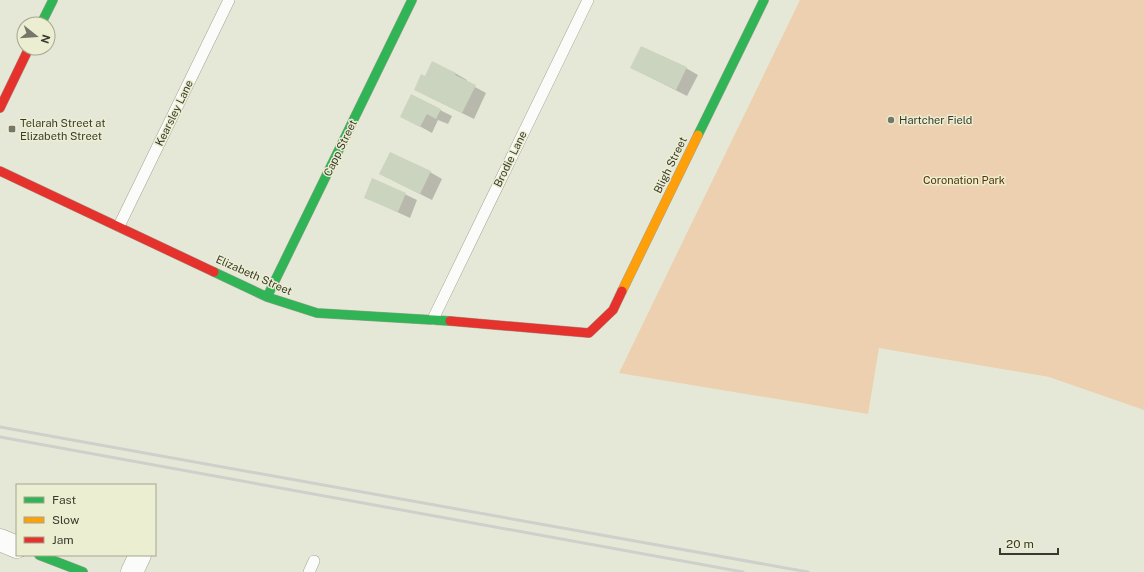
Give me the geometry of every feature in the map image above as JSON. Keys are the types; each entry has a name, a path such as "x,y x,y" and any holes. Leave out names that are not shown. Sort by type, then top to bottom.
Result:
{"street":[{"path":"45,16 53,0"},
{"name":"Capp Street","path":"267,296 412,0"},
{"name":"Bligh Street","path":"589,333 613,310 764,0"},
{"path":"0,108 25,56"},
{"name":"Elizabeth Street","path":"0,171 267,296 317,313 433,319 589,333"},
{"path":"0,540 16,546"},
{"path":"42,556 83,572"},
{"path":"132,572 140,556"}],"lane":[{"name":"Kearsley Lane","path":"119,226 229,0"},
{"name":"Brodie Lane","path":"433,319 588,0"},
{"path":"309,572 314,561"}],"green space":[{"name":"Coronation Park","path":"800,0 1144,0 1144,410 1049,377 879,348 868,414 619,373"}],"building":[{"path":"641,46 687,67 676,90 630,68"},
{"path":"432,61 456,73 455,75 476,85 462,113 414,90 421,74 425,76"},
{"path":"411,94 441,109 436,119 427,114 420,127 400,117"},
{"path":"390,152 431,171 420,194 379,174"},
{"path":"372,178 406,193 398,212 364,198"}],"railway":[{"path":"0,427 808,572"},
{"path":"0,437 743,572"}],"traffic: fast":[{"path":"45,16 53,0"},
{"path":"267,297 412,0"},
{"path":"698,135 764,0"},
{"path":"214,272 267,297 317,313 450,321"},
{"path":"42,556 83,572"}],"traffic: slow":[{"path":"622,291 698,135"}],"traffic: jam":[{"path":"0,108 25,56"},
{"path":"0,171 214,272"},
{"path":"450,321 589,333 613,310 622,291"}],"place":[{"name":"Hartcher Field","path":"891,120"},
{"name":"Telarah Street at Elizabeth Street","path":"12,129"}]}
